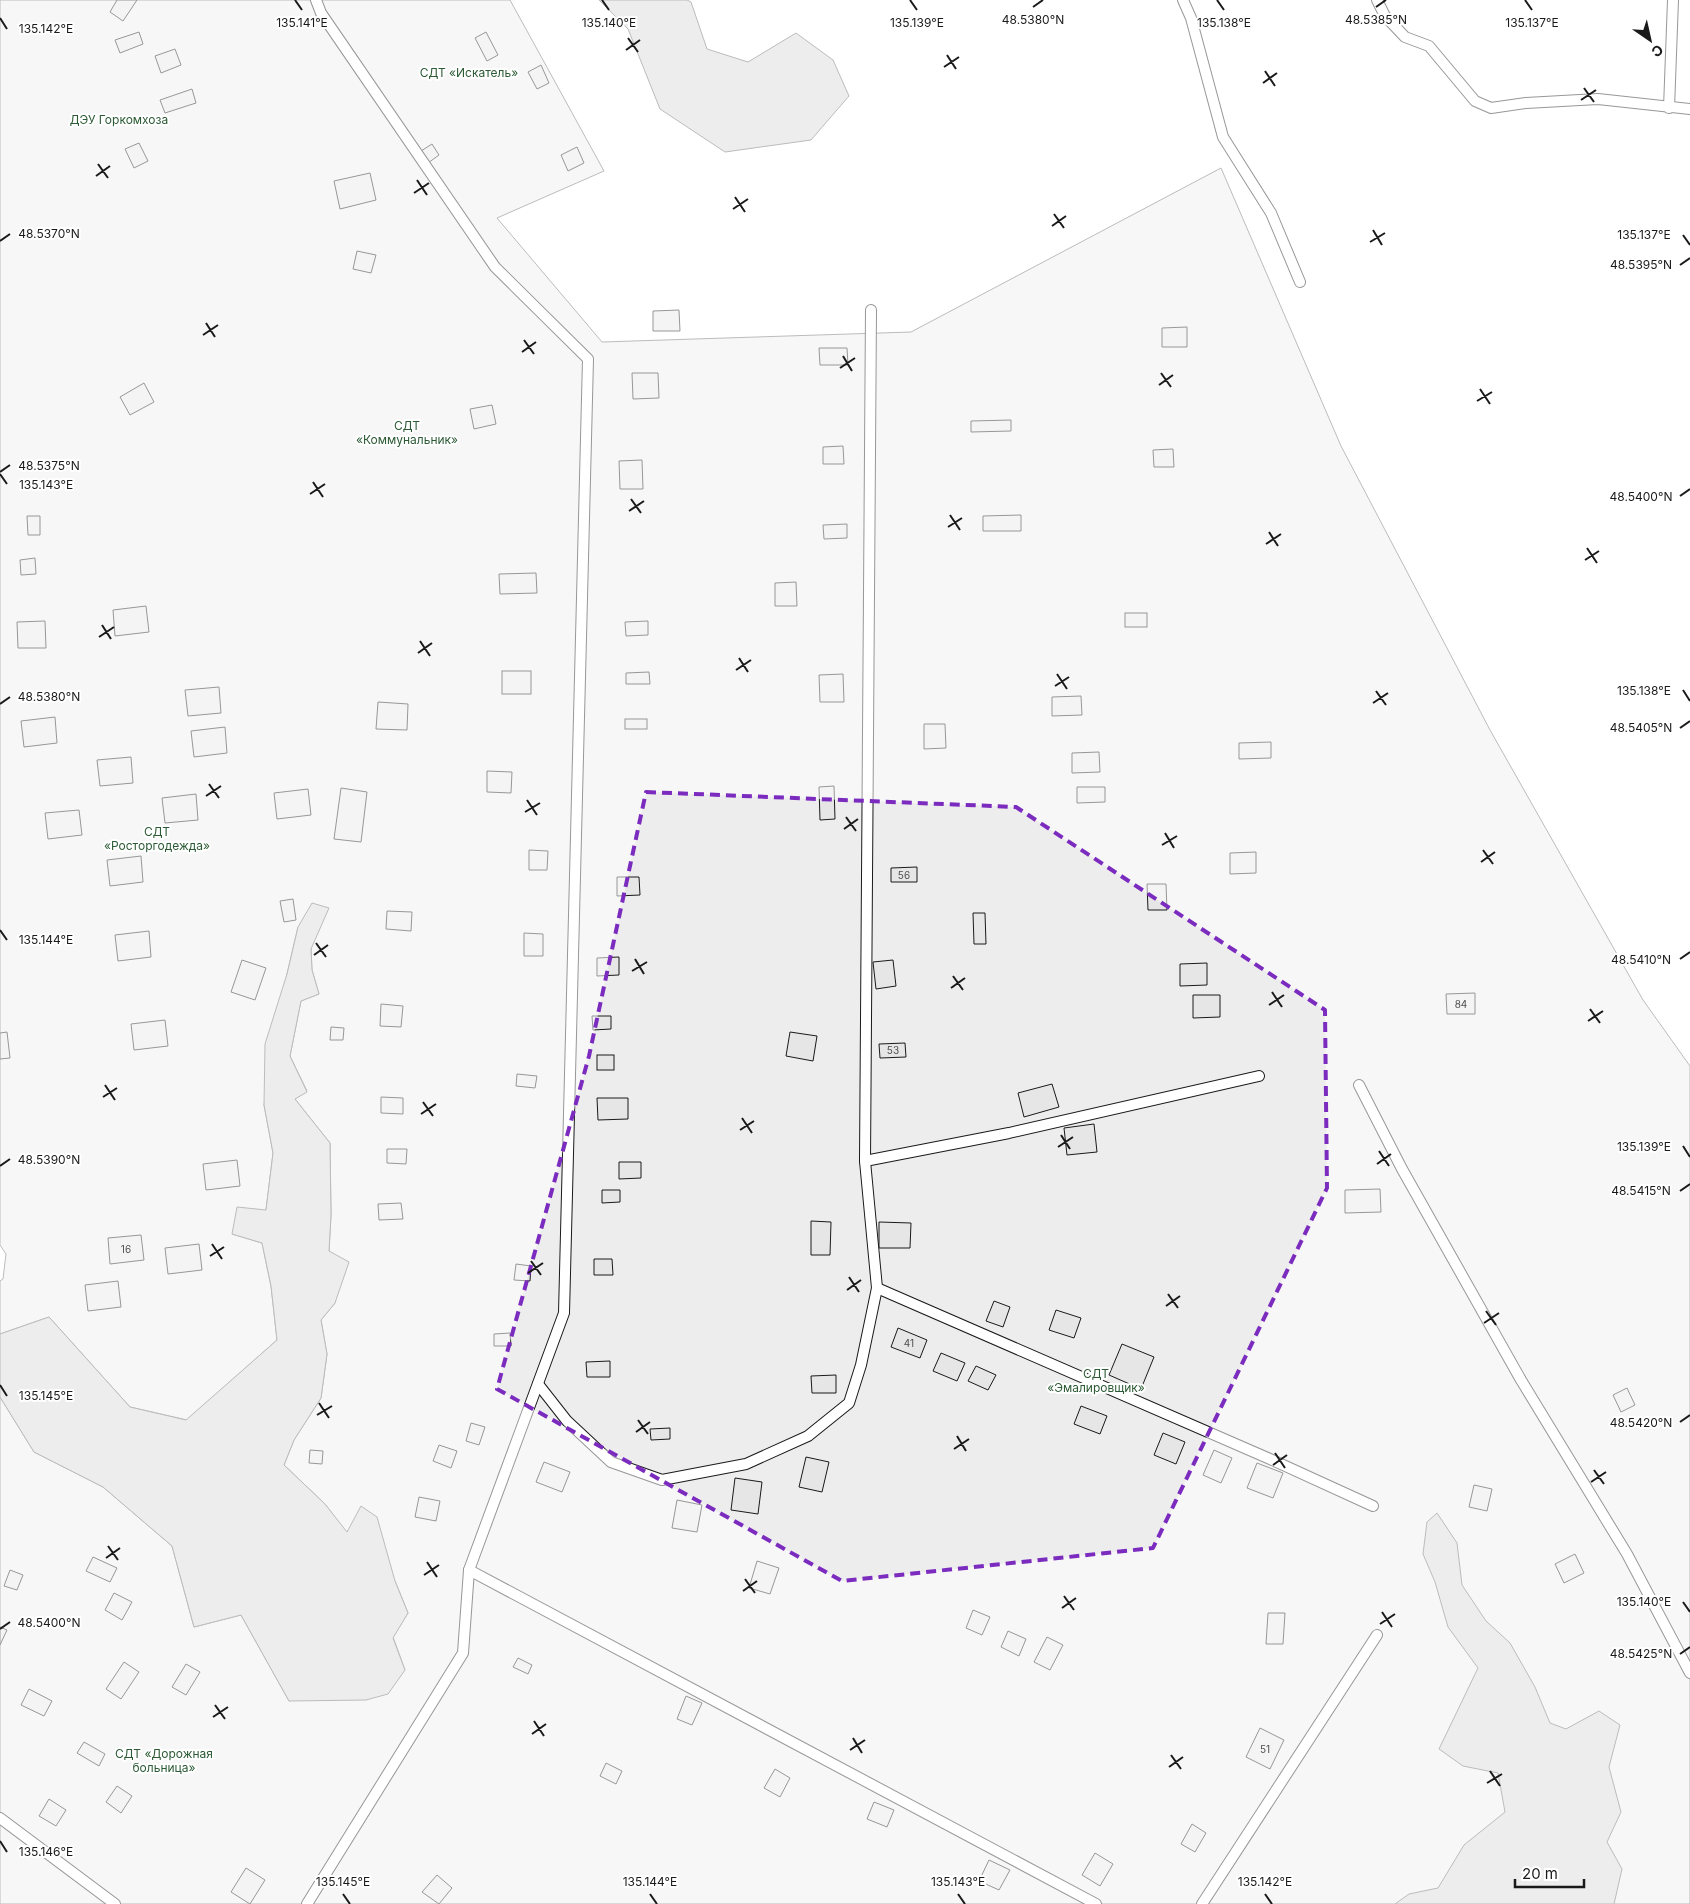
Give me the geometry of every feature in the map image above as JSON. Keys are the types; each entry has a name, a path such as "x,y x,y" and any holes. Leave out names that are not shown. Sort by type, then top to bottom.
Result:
{"lane":[{"path":"306,1904 463,1653 470,1570 564,1314 588,359 495,266 332,29 316,0"},
{"path":"1182,0 1191,18 1223,137 1271,213 1300,282"},
{"path":"1377,0 1385,16 1405,37 1429,46 1475,101 1491,108 1526,103 1598,99 1690,109"},
{"path":"1670,108 1673,0"},
{"path":"538,1384 567,1421 611,1462 662,1480 746,1464 808,1436 849,1403 860,1365 876,1288 865,1162 871,310"},
{"path":"865,1162 1009,1133 1259,1076"},
{"path":"1359,1085 1402,1169 1516,1372 1627,1554 1690,1673"},
{"path":"876,1288 1270,1459 1373,1506"},
{"path":"470,1570 1096,1904"},
{"path":"1202,1904 1377,1635"},
{"path":"0,1818 115,1904"}],"highlighted area":[{"path":"646,792 1016,807 1325,1010 1327,1188 1153,1548 842,1581 497,1389 589,1056"}],"shaded area":[{"path":"0,0 510,0 604,171 497,218 602,342 911,332 1221,168 1341,446 1490,730 1643,1000 1690,1066 1690,1904 0,1904 0,1397 34,1452 103,1487 172,1546 194,1627 241,1615 289,1701 405,1670 393,1637 408,1613 395,1581 347,1533 325,1504 284,1465 294,1440 321,1398 327,1354 321,1320 335,1303 329,1251 331,1215 330,1143 295,1099 307,1091 290,1056 301,1001 319,994 312,970 311,948 298,927 287,974 264,1105 273,1153 266,1210 232,1234 262,1243 271,1286 277,1340 187,1420 130,1407 49,1317 0,1334 0,1281 3,1279 6,1254 0,1245"},
{"path":"599,0 687,0 691,2 707,49 748,62 796,33 833,60 849,96 811,140 725,152 660,109 628,29"},
{"path":"312,903 329,908 311,949 312,970 319,994 301,1001 290,1056 307,1092 295,1099 330,1143 331,1215 329,1251 349,1262 335,1303 321,1320 327,1354 321,1398 294,1440 284,1465 325,1504 347,1532 361,1506 377,1517 395,1581 408,1613 393,1638 405,1670 388,1694 366,1700 289,1701 241,1615 194,1627 172,1546 103,1487 34,1452 0,1397 0,1334 49,1317 130,1407 186,1420 277,1340 271,1286 262,1243 232,1234 237,1207 266,1210 273,1153 264,1105 265,1044 287,974 298,927"},
{"path":"1437,1513 1457,1543 1462,1585 1486,1621 1510,1643 1535,1687 1550,1723 1566,1729 1599,1711 1620,1725 1609,1767 1621,1812 1607,1842 1622,1869 1614,1904 1395,1904 1409,1894 1438,1888 1464,1845 1505,1812 1498,1773 1463,1766 1439,1749 1478,1668 1448,1627 1435,1582 1423,1554 1427,1522"}],"building":[{"path":"117,0 137,0 123,21 110,12"},
{"path":"139,32 143,44 120,53 115,40"},
{"path":"486,32 498,55 487,61 475,38"},
{"path":"175,49 181,65 161,73 155,56"},
{"path":"541,65 549,83 537,89 528,72"},
{"path":"192,89 196,103 165,113 160,100"},
{"path":"139,143 148,161 134,168 125,149"},
{"path":"432,144 439,155 428,163 421,151"},
{"path":"577,147 584,163 568,171 561,155"},
{"path":"370,173 376,200 340,209 334,181"},
{"path":"357,251 376,255 371,273 353,269"},
{"path":"679,310 680,331 653,331 653,311"},
{"path":"1187,327 1187,347 1162,347 1162,328"},
{"path":"819,348 847,348 848,365 820,365"},
{"path":"632,373 658,373 659,398 633,399"},
{"path":"144,383 154,402 130,415 120,397"},
{"path":"492,405 496,424 474,429 470,409"},
{"path":"1011,420 1011,431 971,432 971,421"},
{"path":"843,446 844,464 823,464 823,447"},
{"path":"1173,449 1174,467 1154,467 1153,450"},
{"path":"642,460 643,489 620,489 619,461"},
{"path":"1021,515 1021,531 983,531 983,516"},
{"path":"27,516 40,516 40,535 28,535"},
{"path":"847,524 847,538 824,539 823,525"},
{"path":"35,558 36,574 21,575 20,560"},
{"path":"536,573 537,593 500,594 499,574"},
{"path":"796,582 797,606 775,606 775,583"},
{"path":"146,606 149,632 115,636 113,610"},
{"path":"1125,613 1147,613 1147,627 1125,627"},
{"path":"45,621 46,648 18,648 17,622"},
{"path":"648,621 648,635 626,636 625,622"},
{"path":"502,671 531,671 531,694 502,694"},
{"path":"649,672 650,684 626,684 626,673"},
{"path":"843,674 844,702 820,702 819,675"},
{"path":"219,687 221,713 188,716 185,690"},
{"path":"1081,696 1082,715 1052,716 1052,697"},
{"path":"378,702 408,704 407,730 376,729"},
{"path":"55,717 57,743 24,747 21,721"},
{"path":"625,719 647,719 647,729 625,729"},
{"path":"924,724 945,724 946,748 924,749"},
{"path":"225,727 227,753 194,757 191,731"},
{"path":"1271,742 1271,758 1239,759 1239,743"},
{"path":"1099,752 1100,772 1072,773 1072,753"},
{"path":"131,757 133,783 100,786 97,760"},
{"path":"487,771 512,772 511,793 487,792"},
{"path":"834,786 835,819 820,820 819,787"},
{"path":"1077,787 1105,787 1105,802 1077,803"},
{"path":"341,788 367,792 361,842 334,839"},
{"path":"308,789 311,815 277,819 274,793"},
{"path":"196,794 198,820 165,823 162,798"},
{"path":"79,810 82,835 48,839 45,813"},
{"path":"529,850 548,851 547,870 529,870"},
{"path":"1256,852 1256,873 1230,874 1230,853"},
{"path":"141,856 143,882 110,886 107,860"},
{"path":"917,867 917,882 891,882 891,868"},
{"path":"617,877 639,877 640,895 617,896"},
{"path":"1147,884 1166,884 1167,910 1148,910"},
{"path":"293,899 296,920 284,922 280,901"},
{"path":"387,911 412,912 411,931 386,929"},
{"path":"973,913 985,913 986,944 974,944"},
{"path":"149,931 151,957 118,961 115,935"},
{"path":"524,933 543,934 543,956 524,956"},
{"path":"619,957 619,975 597,976 597,958"},
{"path":"242,960 266,968 255,1000 231,992"},
{"path":"893,960 896,986 876,989 873,962"},
{"path":"1207,963 1207,985 1180,986 1180,964"},
{"path":"1475,993 1475,1014 1447,1014 1446,994"},
{"path":"1193,995 1220,995 1220,1017 1193,1018"},
{"path":"381,1004 403,1006 401,1027 380,1026"},
{"path":"592,1016 611,1016 611,1029 593,1030"},
{"path":"165,1020 168,1046 134,1050 131,1024"},
{"path":"331,1027 344,1028 343,1040 330,1040"},
{"path":"7,1032 10,1058 0,1059 0,1033"},
{"path":"790,1032 817,1036 813,1061 786,1056"},
{"path":"905,1043 906,1057 880,1058 879,1044"},
{"path":"597,1055 614,1055 614,1070 597,1070"},
{"path":"517,1074 537,1076 535,1088 516,1086"},
{"path":"1052,1084 1059,1107 1024,1117 1018,1093"},
{"path":"381,1097 403,1098 403,1114 381,1113"},
{"path":"597,1098 628,1098 628,1119 598,1120"},
{"path":"1094,1124 1097,1152 1067,1155 1064,1128"},
{"path":"387,1149 407,1149 406,1164 387,1163"},
{"path":"237,1160 240,1186 206,1190 203,1164"},
{"path":"619,1162 641,1162 641,1178 619,1179"},
{"path":"1380,1189 1381,1212 1345,1213 1345,1190"},
{"path":"602,1190 620,1190 620,1202 602,1203"},
{"path":"401,1203 403,1219 379,1220 378,1204"},
{"path":"811,1221 831,1222 830,1255 811,1255"},
{"path":"879,1222 911,1223 910,1248 879,1248"},
{"path":"141,1235 144,1260 110,1264 108,1238"},
{"path":"199,1244 202,1270 168,1274 165,1248"},
{"path":"594,1259 612,1259 613,1275 594,1275"},
{"path":"516,1264 531,1266 530,1281 514,1280"},
{"path":"118,1281 121,1307 88,1311 85,1285"},
{"path":"994,1301 1010,1307 1003,1327 986,1321"},
{"path":"1056,1310 1081,1318 1074,1338 1049,1330"},
{"path":"898,1328 927,1340 920,1358 891,1347"},
{"path":"510,1333 511,1346 494,1346 494,1334"},
{"path":"1122,1344 1154,1357 1141,1389 1109,1375"},
{"path":"941,1353 965,1363 957,1381 933,1371"},
{"path":"610,1361 610,1377 587,1377 586,1362"},
{"path":"976,1366 996,1375 988,1390 968,1381"},
{"path":"836,1375 836,1393 812,1393 811,1376"},
{"path":"1627,1388 1635,1405 1621,1412 1613,1395"},
{"path":"1081,1406 1107,1416 1100,1434 1074,1424"},
{"path":"471,1423 485,1427 479,1445 466,1441"},
{"path":"670,1428 670,1439 651,1440 650,1429"},
{"path":"1163,1433 1185,1442 1176,1464 1154,1455"},
{"path":"439,1445 457,1451 451,1468 433,1461"},
{"path":"310,1450 323,1451 322,1464 309,1463"},
{"path":"1214,1450 1232,1458 1221,1483 1203,1475"},
{"path":"806,1457 829,1462 822,1492 799,1487"},
{"path":"544,1462 570,1472 562,1492 536,1482"},
{"path":"1257,1463 1283,1473 1273,1498 1247,1488"},
{"path":"735,1478 762,1482 758,1514 731,1510"},
{"path":"1474,1485 1492,1489 1487,1511 1469,1507"},
{"path":"419,1497 440,1501 436,1521 415,1517"},
{"path":"677,1500 702,1505 697,1532 672,1528"},
{"path":"1575,1554 1584,1573 1564,1583 1555,1564"},
{"path":"93,1557 117,1568 110,1582 86,1571"},
{"path":"757,1561 779,1568 770,1594 749,1588"},
{"path":"10,1570 23,1575 17,1590 4,1586"},
{"path":"114,1593 132,1602 122,1620 105,1610"},
{"path":"973,1610 990,1617 982,1635 966,1628"},
{"path":"1268,1613 1285,1613 1283,1644 1266,1644"},
{"path":"0,1627 7,1630 0,1645"},
{"path":"1008,1631 1026,1639 1019,1656 1001,1647"},
{"path":"1047,1637 1063,1645 1050,1670 1034,1662"},
{"path":"518,1658 532,1665 528,1674 513,1667"},
{"path":"124,1662 139,1672 121,1699 106,1689"},
{"path":"186,1664 200,1672 186,1695 172,1687"},
{"path":"29,1689 52,1701 44,1716 21,1705"},
{"path":"686,1696 702,1703 692,1725 677,1719"},
{"path":"1260,1728 1284,1740 1270,1769 1246,1757"},
{"path":"84,1742 105,1754 99,1766 77,1753"},
{"path":"606,1763 622,1771 616,1784 600,1776"},
{"path":"775,1769 790,1778 780,1797 764,1788"},
{"path":"117,1786 132,1796 121,1813 106,1802"},
{"path":"49,1799 66,1810 56,1826 39,1816"},
{"path":"874,1802 894,1810 887,1827 867,1819"},
{"path":"1192,1824 1206,1833 1195,1852 1181,1844"},
{"path":"1095,1853 1113,1864 1100,1886 1082,1875"},
{"path":"989,1860 1010,1870 999,1890 979,1881"},
{"path":"246,1868 265,1880 250,1904 231,1892"},
{"path":"437,1875 452,1888 439,1904 422,1892"}],"park label":[{"name":"СДТ «Искатель»","path":"469,73"},
{"name":"ДЭУ Горкомхоза","path":"119,120"},
{"name":"СДТ «Коммунальник»","path":"407,433"},
{"name":"СДТ «Росторгодежда»","path":"157,839"},
{"name":"СДТ «Эмалировщик»","path":"1096,1381"},
{"name":"СДТ «Дорожная больница»","path":"164,1761"}]}
